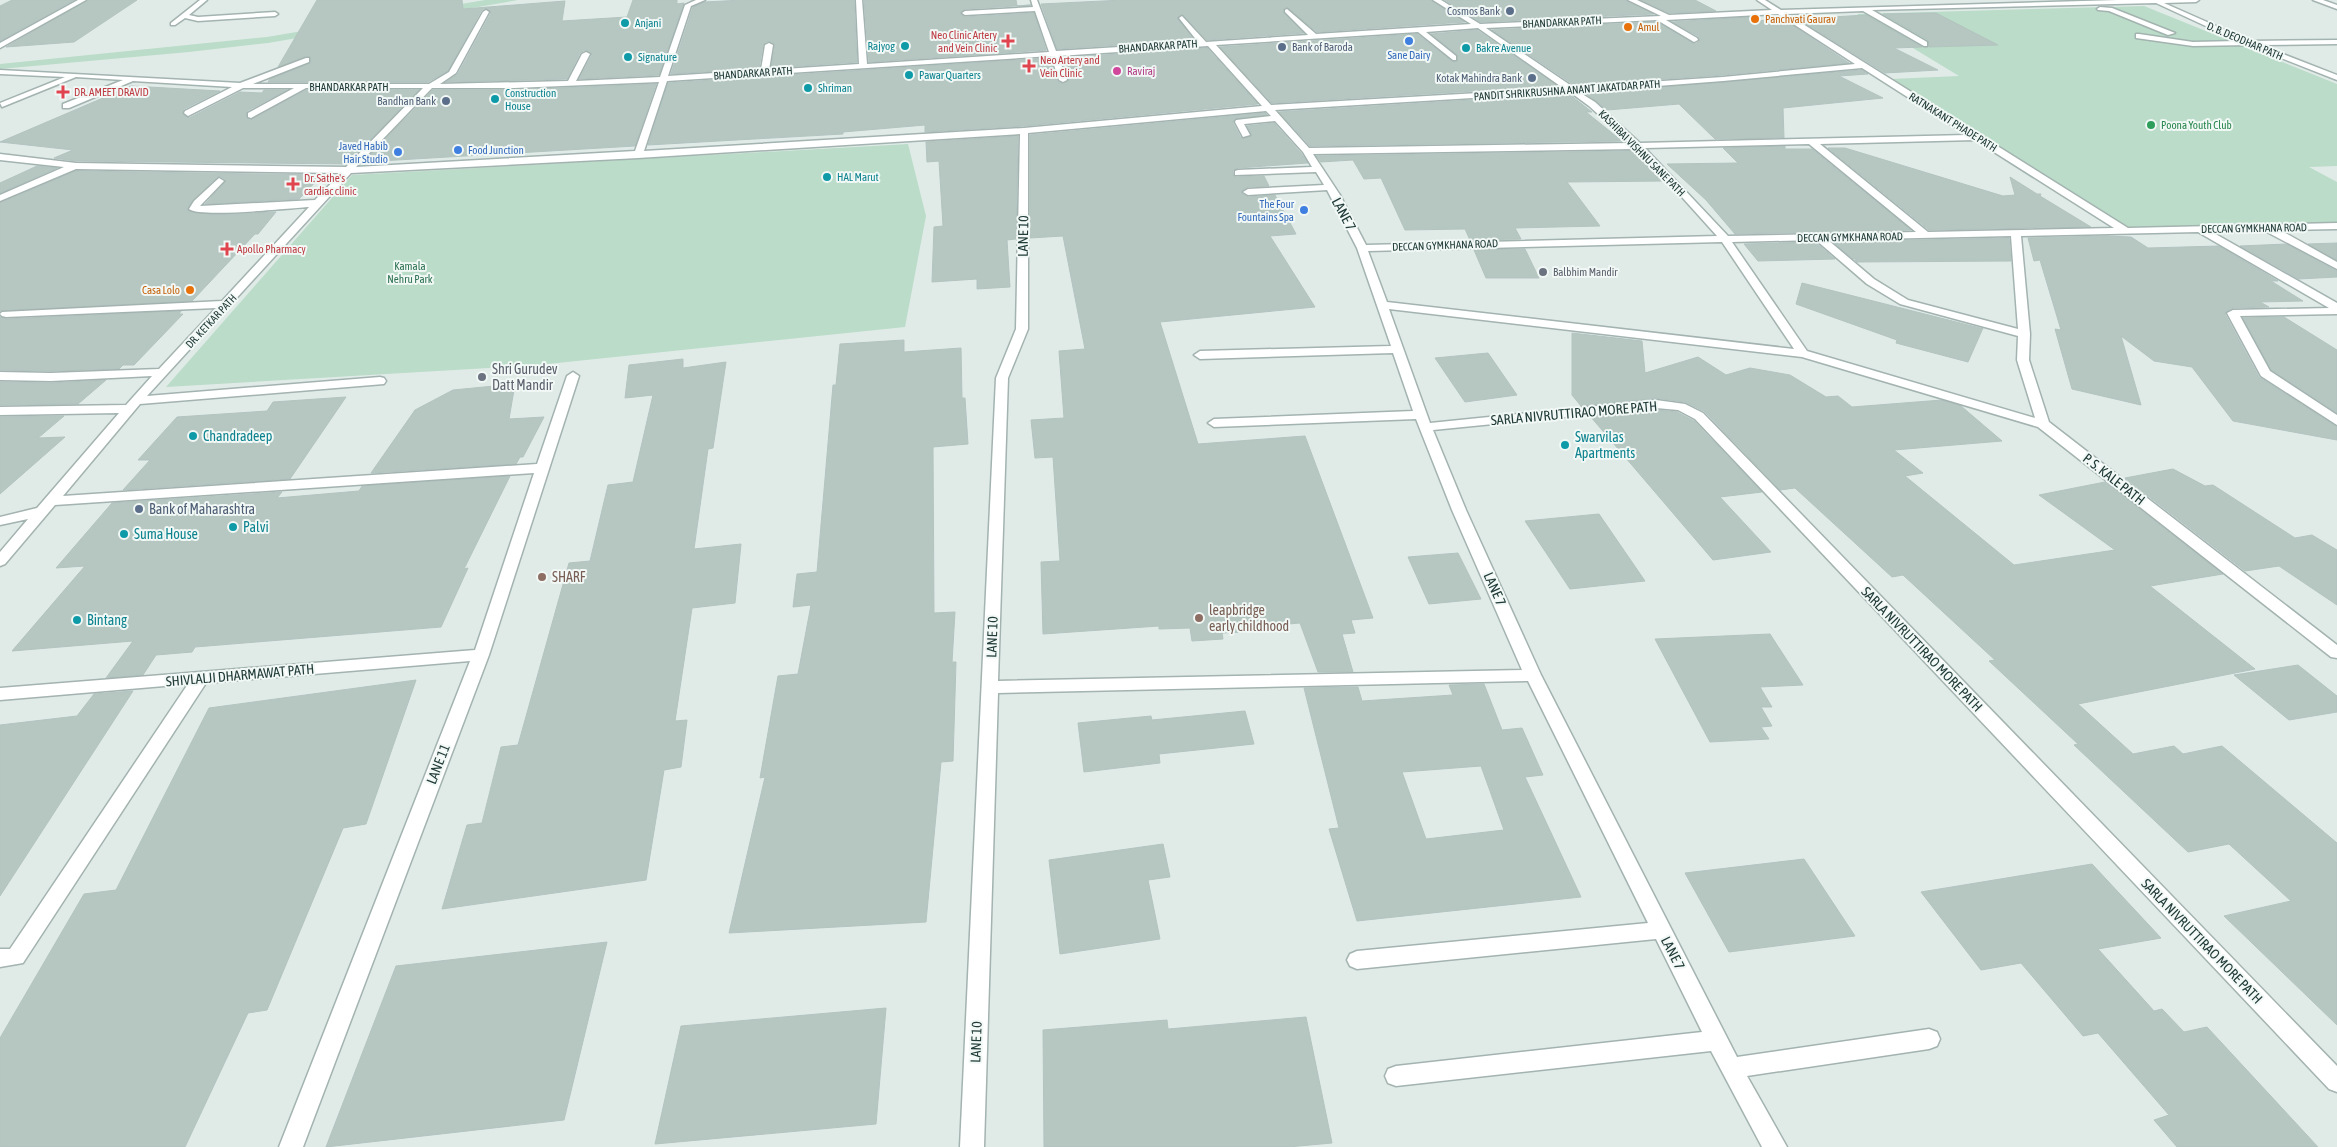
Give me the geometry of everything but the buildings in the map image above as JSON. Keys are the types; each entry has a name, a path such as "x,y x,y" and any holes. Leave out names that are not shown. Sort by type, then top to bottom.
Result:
{"street":[{"path":"0,46 83,0"},
{"path":"173,24 204,0"},
{"path":"638,155 665,79 688,5 702,0"},
{"path":"858,0 863,65"},
{"path":"1034,0 1055,52 1063,80"},
{"path":"1436,0 1479,26"},
{"path":"1630,0 1670,17"},
{"name":"RATNAKANT PHADE PATH","path":"1760,0 2126,231"},
{"path":"1846,0 1866,9 1924,44"},
{"path":"1956,0 1970,6"},
{"path":"2063,0 2070,3"},
{"name":"BHANDARKAR PATH","path":"0,72 242,85 429,87 571,83 665,79 1206,42 1479,26 1780,12 2196,0"},
{"path":"2316,0 2337,7"},
{"name":"D. B. DEODHAR PATH","path":"2155,1 2248,43 2337,78"},
{"path":"2020,5 2036,11 2110,9 2171,33"},
{"path":"965,13 1038,9"},
{"path":"1287,11 1313,36"},
{"name":"DR. KETKAR PATH","path":"0,561 133,405 347,170 429,87 452,73 486,12"},
{"path":"184,16 198,18 275,14"},
{"path":"1657,17 1694,40"},
{"name":"LANE 7","path":"1182,18 1274,113 1307,151 1330,187 1362,248 1423,421 1459,510 1534,675 1731,1068 1775,1147"},
{"name":"KASHIBAI VISHNU SANE PATH","path":"1479,26 1569,90 1592,104 1638,146 1724,238 1803,354"},
{"path":"1419,30 1453,58"},
{"path":"2139,36 2193,44 2337,42"},
{"path":"765,72 770,45"},
{"path":"571,83 586,54"},
{"path":"188,113 242,85 306,60"},
{"name":"PANDIT SHRIKRUSHNA ANANT JAKATDAR PATH","path":"1274,113 1723,79 1864,65"},
{"path":"2,105 78,75"},
{"path":"66,106 134,78"},
{"path":"251,115 304,86"},
{"path":"0,157 76,166 347,170 638,155 1274,113"},
{"path":"1246,135 1239,122 1274,113"},
{"name":"LANE 10","path":"972,1147 1002,378 1022,329 1024,131"},
{"path":"1307,151 1638,146 1977,137"},
{"path":"1811,141 1926,235"},
{"path":"0,198 76,166"},
{"path":"1238,173 1318,169"},
{"path":"219,181 197,203 194,209 217,210 318,203"},
{"path":"1248,192 1330,187"},
{"name":"DECCAN GYMKHANA ROAD","path":"1362,248 1724,238 1820,238 2337,226"},
{"path":"2267,228 2337,266"},
{"path":"2200,229 2337,309"},
{"path":"2016,234 2024,334 2023,360 2043,424"},
{"path":"1820,238 1878,288 1891,296 1904,302 2024,334"},
{"path":"6,314 226,304"},
{"path":"1382,304 1803,354 2043,424"},
{"path":"2337,309 2233,313 2265,373 2337,421"},
{"path":"1200,355 1398,349"},
{"path":"0,376 163,372"},
{"name":"LANE 11","path":"290,1147 480,655 573,376"},
{"path":"0,411 133,405 380,381"},
{"name":"SARLA NIVRUTTIRAO MORE PATH","path":"1214,423 1423,421 1656,404 1681,408 1699,416 2337,1082"},
{"name":"P. S. KALE PATH","path":"2043,424 2337,653"},
{"path":"0,521 48,506 542,468"},
{"name":"SHIVLALJI DHARMAWAT PATH","path":"0,694 480,655"},
{"path":"990,687 1534,675"},
{"path":"0,958 16,957 201,678"},
{"path":"1357,960 1662,930"},
{"path":"1396,1076 1717,1040"},
{"path":"1731,1068 1929,1040"}],"green space":[{"path":"485,0 518,0 268,43 0,69 0,64 267,37"},
{"name":"Poona Youth Club","path":"2144,6 2337,84 2337,166 2309,167 2337,182 2337,223 2130,228 1891,79 1959,76 1857,14"},
{"name":"Kamala Nehru Park","path":"908,144 926,216 905,327 538,365 166,387 352,175"}],"place":[{"name":"Cosmos Bank","path":"1510,11"},
{"name":"Panchvati Gaurav","path":"1755,19"},
{"name":"Anjani","path":"625,23"},
{"name":"Amul","path":"1628,27"},
{"name":"Neo Clinic Artery and Vein Clinic","path":"1008,41"},
{"name":"Sane Dairy","path":"1409,41"},
{"name":"Rajyog","path":"905,46"},
{"name":"Bank of Baroda","path":"1282,47"},
{"name":"Bakre Avenue","path":"1466,48"},
{"name":"Signature","path":"628,57"},
{"name":"Neo Artery and Vein Clinic","path":"1029,66"},
{"name":"Raviraj","path":"1117,71"},
{"name":"Pawar Quarters","path":"909,75"},
{"name":"Kotak Mahindra Bank","path":"1532,78"},
{"name":"Shriman","path":"808,88"},
{"name":"DR. AMEET DRAVID","path":"63,92"},
{"name":"Construction House","path":"495,99"},
{"name":"Bandhan Bank","path":"446,101"},
{"name":"Poona Youth Club","path":"2151,125"},
{"name":"Food Junction","path":"458,150"},
{"name":"Javed Habib Hair Studio","path":"398,152"},
{"name":"HAL Marut","path":"827,177"},
{"name":"Dr. Sathe's cardiac clinic","path":"293,184"},
{"name":"The Four Fountains Spa","path":"1304,210"},
{"name":"Apollo Pharmacy","path":"227,249"},
{"name":"Balbhim Mandir","path":"1543,272"},
{"name":"Casa Lolo","path":"190,290"},
{"name":"Shri Gurudev Datt Mandir","path":"482,377"},
{"name":"Chandradeep","path":"193,436"},
{"name":"Swarvilas Apartments","path":"1565,445"},
{"name":"Bank of Maharashtra","path":"139,509"},
{"name":"Palvi","path":"233,527"},
{"name":"Suma House","path":"124,534"},
{"name":"SHARF","path":"542,577"},
{"name":"leapbridge early childhood","path":"1199,618"},
{"name":"Bintang","path":"77,620"}]}
